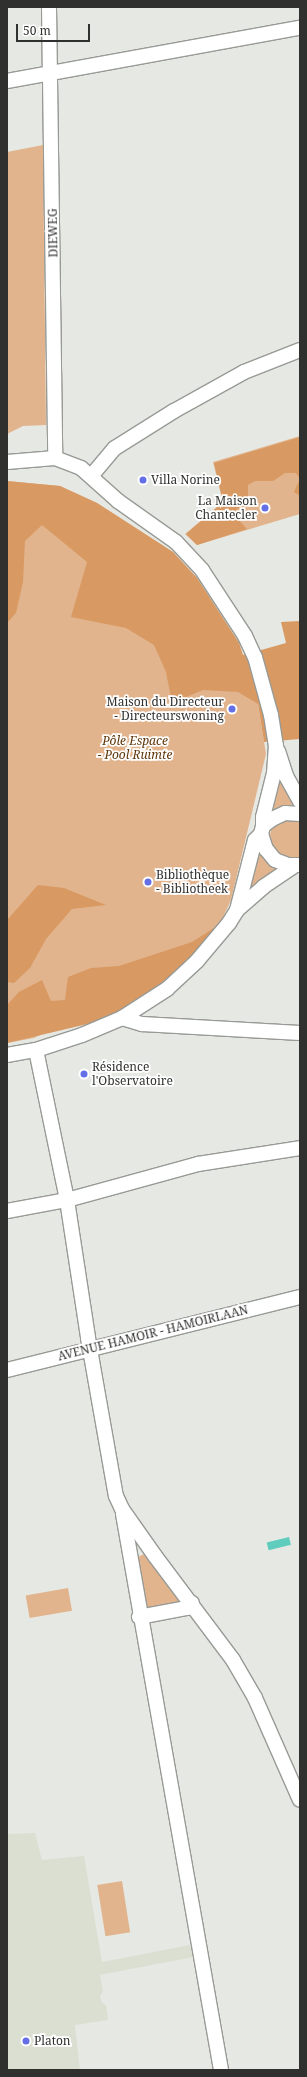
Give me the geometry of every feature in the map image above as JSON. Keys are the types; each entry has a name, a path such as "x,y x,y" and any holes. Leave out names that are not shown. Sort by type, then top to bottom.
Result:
{"street":[{"name":"DIEWEG","path":"49,7 55,458"},
{"path":"7,81 300,28"},
{"path":"92,476 115,448 174,411 244,372 300,350"},
{"path":"7,462 55,458 81,468 92,476 118,501 176,542 202,570 246,636 255,657 276,745 286,776 300,801"},
{"path":"276,745 274,773 263,817 262,830 269,855 282,864 297,866"},
{"path":"237,910 255,840 262,830 285,813 300,814"},
{"path":"7,1055 36,1050 82,1036 122,1018 167,989 197,961 229,923 237,910 263,887 297,866"},
{"path":"122,1018 142,1024 300,1034"},
{"path":"36,1050 67,1200 90,1350 116,1496 140,1549 139,1617 208,1986 221,2070"},
{"path":"7,1211 67,1200 198,1164 300,1148"},
{"name":"AVENUE HAMOIR - HAMOIRLAAN","path":"7,1370 300,1297"},
{"path":"122,1509 140,1549 192,1603 233,1660 255,1698 300,1800"},
{"path":"139,1617 187,1608 192,1603"}],"shaded area":[{"path":"300,437 300,479 296,473 285,473 273,481 255,481 248,485 248,503 234,511 237,518 247,529 197,545 186,534 223,502 214,463"},
{"path":"300,479 300,496 294,492"},
{"path":"7,481 60,486 97,503 173,552 197,578 239,643 243,655 286,643 281,622 300,621 300,739 264,742 258,704 238,692 203,690 172,703 166,672 154,645 126,628 71,617 87,562 42,525 25,541 23,582 16,613 7,623"},
{"path":"38,885 64,888 106,905 72,909 46,939 30,968 14,983 7,982 7,920"},
{"path":"220,924 189,963 137,1003 96,1022 7,1043 7,1005 19,992 42,980 51,1001 65,1000 68,977 91,968 119,966 192,942"},
{"path":"35,1833 42,1860 84,1856 102,1962 190,1945 193,1957 100,1975 103,1991 100,1997 102,2003 106,2005 108,2020 75,2025 80,2070 7,2070 7,1834"}],"green space":[{"path":"43,145 46,425 23,426 7,434 7,152"},
{"path":"300,436 300,514 197,545 185,534 223,502 213,462"},
{"name":"Pôle Espace - Pool Ruimte","path":"7,481 60,486 97,503 173,552 197,578 239,643 258,704 266,754 231,900 220,924 189,963 34,1038 7,1043"},
{"path":"278,774 294,804 270,810"},
{"path":"281,819 300,820 300,857 281,858 269,841 271,830"},
{"path":"257,844 281,868 248,892"},
{"path":"144,1554 148,1556 181,1599 181,1603 147,1612 136,1558"},
{"path":"68,1588 72,1611 30,1618 26,1595"},
{"path":"122,1881 130,1932 105,1936 97,1885"}],"water":[{"path":"289,1537 291,1545 269,1550 267,1543"}],"place":[{"name":"Villa Norine","path":"143,480"},
{"name":"La Maison Chantecler","path":"265,508"},
{"name":"Maison du Directeur - Directeurswoning","path":"232,709"},
{"name":"Bibliothèque - Bibliotheek","path":"148,882"},
{"name":"Résidence l'Observatoire","path":"84,1074"},
{"name":"Platon","path":"26,2041"}]}
